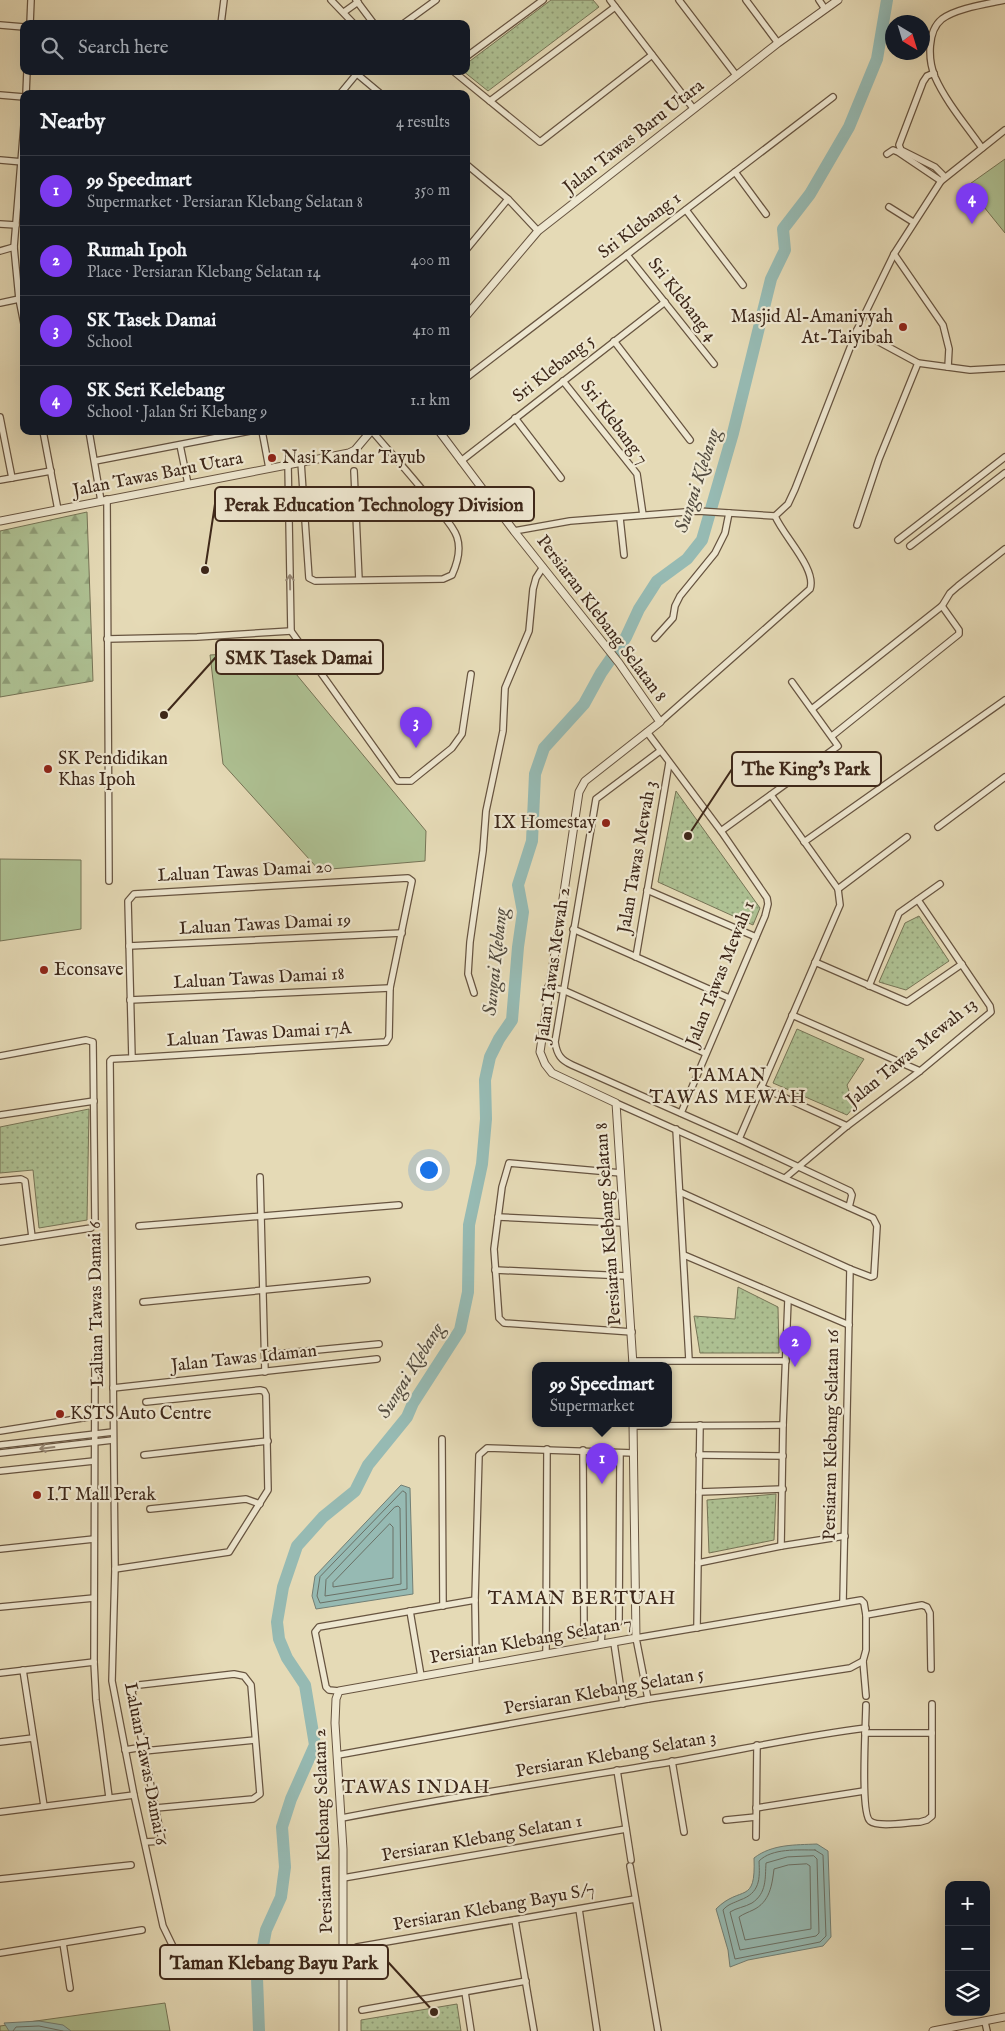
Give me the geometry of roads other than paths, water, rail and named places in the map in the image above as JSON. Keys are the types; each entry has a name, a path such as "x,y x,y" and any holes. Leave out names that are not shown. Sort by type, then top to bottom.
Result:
{"street":[{"path":"30,20 31,0"},
{"path":"222,20 224,0"},
{"path":"408,20 436,0"},
{"path":"470,54 544,0"},
{"path":"610,0 693,108"},
{"path":"679,0 736,75"},
{"path":"746,0 778,43"},
{"path":"819,0 825,8"},
{"name":"Jalan Tawas Baru Utara","path":"470,311 538,231 693,108 838,0"},
{"path":"982,148 941,87 934,73 931,63 931,44 934,31 940,21 955,12 1005,0"},
{"path":"344,12 357,1 371,20"},
{"path":"333,2 351,20"},
{"path":"490,101 615,7"},
{"path":"0,25 20,27"},
{"path":"459,75 540,142 652,55"},
{"path":"934,73 924,79 898,145 901,150 935,168 942,179"},
{"path":"26,90 27,75"},
{"path":"343,90 356,75"},
{"path":"360,75 377,90"},
{"path":"0,95 20,97"},
{"name":"Sri Klebang 1","path":"470,375 833,97"},
{"path":"514,531 556,522 698,511 775,516 788,504 857,330 894,254 913,222 942,179 1005,130"},
{"path":"887,154 892,150 898,152 942,179"},
{"path":"0,160 20,162"},
{"path":"470,167 508,199 538,231"},
{"path":"735,172 766,214"},
{"path":"20,183 14,246 20,304"},
{"path":"470,245 508,199"},
{"path":"889,207 913,222"},
{"path":"686,210 743,285"},
{"path":"0,224 16,225"},
{"path":"0,251 14,246"},
{"name":"Sri Klebang 4","path":"627,254 714,364"},
{"path":"894,254 943,325 949,349 948,367"},
{"path":"0,303 19,299"},
{"name":"Sri Klebang 5","path":"461,461 666,302"},
{"path":"857,330 918,363 970,370 1005,368"},
{"path":"614,341 690,440"},
{"path":"856,525 918,363"},
{"name":"Sri Klebang 7","path":"563,381 637,474 643,515"},
{"path":"0,417 12,478"},
{"path":"515,418 561,478"},
{"path":"44,435 58,510"},
{"path":"90,435 104,500 109,881"},
{"path":"95,461 230,435"},
{"path":"263,435 269,468"},
{"name":"Jalan Tawas Baru Utara","path":"0,521 353,451 368,435"},
{"path":"301,462 309,578 315,581 443,579 452,575 456,565 458,550 458,538 454,530 426,492 376,435"},
{"name":"Persiaran Klebang Selatan 8","path":"442,435 514,531 619,663 660,722 585,780 579,792 548,987 540,1052 544,1064 552,1072 616,1103 633,1362"},
{"path":"180,445 188,484"},
{"path":"898,540 1005,457"},
{"path":"288,464 291,631 398,780 411,781 452,748 462,734 471,674"},
{"path":"0,480 51,471"},
{"path":"354,471 359,580"},
{"path":"910,546 1005,473"},
{"path":"303,497 354,494"},
{"path":"654,638 672,620 680,596 715,553 725,533 729,513"},
{"path":"660,722 810,589 811,576 809,567 780,527 775,516"},
{"path":"620,518 624,556"},
{"path":"812,709 942,606 958,586 1005,549"},
{"path":"474,993 468,978 470,942 483,851 487,804 503,731 505,688 528,631 533,589 536,578 543,567"},
{"path":"832,736 959,634 959,630 942,606"},
{"path":"107,639 197,637 291,631"},
{"path":"721,831 838,746 792,682"},
{"path":"804,842 1005,700"},
{"name":"Jalan Tawas Mewah 1","path":"647,732 721,831 766,898 768,907 681,1113"},
{"name":"Jalan Tawas Mewah 2","path":"660,751 596,799 555,1042 557,1053 562,1061 739,1139 852,1192 849,1207"},
{"name":"Jalan Tawas Mewah 3","path":"636,957 669,763"},
{"path":"938,827 1005,777"},
{"path":"739,1139 840,906 838,889 771,795"},
{"path":"838,889 907,837"},
{"name":"Laluan Tawas Damai 20","path":"129,946 128,900 134,894 408,878 412,881 402,934"},
{"path":"869,986 899,913 940,884"},
{"path":"647,890 756,937"},
{"name":"Jalan Tawas Mewah 13","path":"785,1178 848,1126 920,1071 990,1012 990,1006 918,900"},
{"path":"573,929 729,998"},
{"path":"390,988 402,934"},
{"name":"Laluan Tawas Damai 19","path":"129,946 402,934"},
{"path":"129,946 132,1058"},
{"path":"815,962 907,1002 962,964"},
{"path":"548,987 563,990 705,1053"},
{"name":"Laluan Tawas Damai 18","path":"130,1000 390,988"},
{"name":"Laluan Tawas Damai 17A","path":"132,1058 383,1042 388,1040 390,988"},
{"path":"792,1016 920,1071"},
{"path":"0,1056 91,1040 94,1044 94,1226 0,1242"},
{"name":"Laluan Tawas Damai 6","path":"132,1058 112,1059 110,1061 114,1569 112,1681 134,1796 163,1926 179,1959 182,1972"},
{"path":"761,1087 848,1126"},
{"path":"0,1115 94,1101"},
{"path":"616,1103 676,1128 873,1218 877,1226 874,1276 871,1277 850,1269 680,1192"},
{"path":"676,1128 689,1360"},
{"path":"621,1173 510,1163 502,1187 494,1249 494,1270 499,1318 504,1323 632,1332"},
{"path":"260,1177 265,1372"},
{"path":"0,1180 22,1179 25,1181 32,1237"},
{"path":"139,1226 399,1205"},
{"path":"498,1217 624,1223"},
{"path":"684,1255 850,1325"},
{"name":"Persiaran Klebang Selatan 16","path":"843,1602 850,1269"},
{"path":"494,1270 627,1276"},
{"path":"143,1302 367,1280"},
{"path":"781,1546 788,1300"},
{"path":"265,1355 379,1344"},
{"name":"Jalan Tawas Idaman","path":"113,1388 377,1359"},
{"path":"652,1362 689,1360 786,1361"},
{"name":"Laluan Tawas Damai 6","path":"95,1361 94,1662 96,1700 109,1798"},
{"path":"114,1569 228,1553 260,1504 268,1487 268,1441 266,1395 264,1391 146,1402"},
{"path":"0,1431 95,1416"},
{"path":"672,1425 783,1425"},
{"path":"697,1628 700,1425"},
{"path":"634,1427 636,1638 648,1699"},
{"path":"0,1445 113,1432"},
{"path":"0,1453 113,1440"},
{"path":"442,1440 443,1606"},
{"path":"144,1455 268,1441"},
{"path":"476,1666 475,1600 479,1455 487,1448 634,1453"},
{"path":"546,1654 547,1450"},
{"path":"583,1450 584,1635"},
{"path":"602,1644 602,1630 615,1626 619,1622 620,1453"},
{"path":"700,1455 783,1456"},
{"path":"0,1471 94,1461"},
{"path":"699,1492 783,1488"},
{"path":"150,1509 246,1499 260,1504"},
{"path":"698,1563 781,1546 845,1536"},
{"path":"0,1549 94,1539"},
{"path":"0,1607 94,1598"},
{"path":"339,1691 329,1690 326,1687 315,1630 318,1627 475,1600"},
{"name":"Persiaran Klebang Selatan 7","path":"339,1691 843,1602 860,1600 863,1602 866,1615"},
{"path":"866,1696 863,1661 866,1650 866,1615 922,1605 927,1607 930,1613 931,1668"},
{"path":"410,1611 421,1676"},
{"path":"614,1643 623,1704"},
{"name":"Persiaran Klebang Selatan 5","path":"338,1755 648,1699 850,1668 863,1661"},
{"path":"0,1673 94,1662"},
{"path":"23,1670 44,1806"},
{"path":"145,1842 162,1841 132,1692 134,1688 139,1685 234,1674 244,1676 251,1685 261,1791 259,1796 156,1808"},
{"name":"Persiaran Klebang Selatan 2","path":"339,1691 336,1699 336,1723 342,1818 343,2031"},
{"path":"866,1705 864,1791 866,1816 870,1821 878,1824 927,1820 932,1816 932,1704"},
{"name":"Persiaran Klebang Selatan 3","path":"342,1818 451,1797 672,1761 814,1734 866,1730 932,1734"},
{"path":"0,1742 33,1738"},
{"path":"125,1750 255,1740"},
{"path":"756,1837 757,1745"},
{"path":"672,1761 684,1832"},
{"path":"617,1770 635,1899 658,2031"},
{"path":"756,1808 864,1791"},
{"path":"0,1812 134,1796"},
{"path":"726,1820 756,1817"},
{"name":"Persiaran Klebang Selatan 1","path":"343,1878 626,1829"},
{"path":"0,1879 131,1865"},
{"name":"Persiaran Klebang Bayu S/7","path":"357,1947 635,1899"},
{"path":"579,1909 597,2031"},
{"path":"515,1920 534,2031"},
{"path":"0,1954 142,1930"},
{"path":"63,1943 70,1988"},
{"path":"362,2010 526,1981"},
{"path":"465,1992 470,2031"},
{"path":"933,2031 1005,2017"},
{"path":"985,2022 988,2031"}],"water":[{"path":"401,1485 410,1488 413,1594 316,1609 312,1596 315,1576"},
{"path":"817,1844 828,1851 831,1937 823,1946 748,1960 730,1967 728,1950 716,1909 749,1889 754,1873 754,1858 761,1853 784,1846"},
{"path":"39,2021 63,2025 71,2031 9,2031 4,2023"}],"waterway":[{"name":"Sungai Klebang","path":"259,2031 257,1978 266,1930 281,1897 285,1867 282,1827 291,1799 315,1745 305,1685 287,1658 279,1639 277,1622 283,1587 297,1546 323,1517 355,1491 368,1465 407,1417 413,1403 460,1330 468,1292 469,1225 482,1164 486,1119 485,1080 490,1057 512,1020 523,912 518,885 532,841 535,774 544,748 584,704 601,673 626,637 639,609 657,581 687,559 702,540 733,433 771,279 785,250 783,229 810,194 849,127 877,59 887,0"}],"place":[{"name":"SK Seri Kelebang","path":"972,224"},
{"name":"Masjid Al-Amaniyyah At-Taiyibah","path":"903,327"},
{"name":"Nasi Kandar Tayub","path":"272,458"},
{"name":"Perak Education Technology Division","path":"205,570"},
{"name":"SMK Tasek Damai","path":"164,715"},
{"name":"SK Tasek Damai","path":"416,748"},
{"name":"SK Pendidikan Khas Ipoh","path":"48,769"},
{"name":"IX Homestay","path":"606,823"},
{"name":"The King's Park","path":"688,836"},
{"name":"Econsave","path":"44,970"},
{"name":"Rumah Ipoh","path":"795,1367"},
{"name":"KSTS Auto Centre","path":"60,1414"},
{"name":"99 Speedmart","path":"602,1484"},
{"name":"I.T Mall Perak","path":"37,1495"},
{"name":"Taman Klebang Bayu Park","path":"434,2012"}],"district":[{"name":"TAMAN TAWAS MEWAH","path":"728,1087"},
{"name":"TAMAN BERTUAH","path":"582,1599"},
{"name":"TAWAS INDAH","path":"416,1788"}]}
